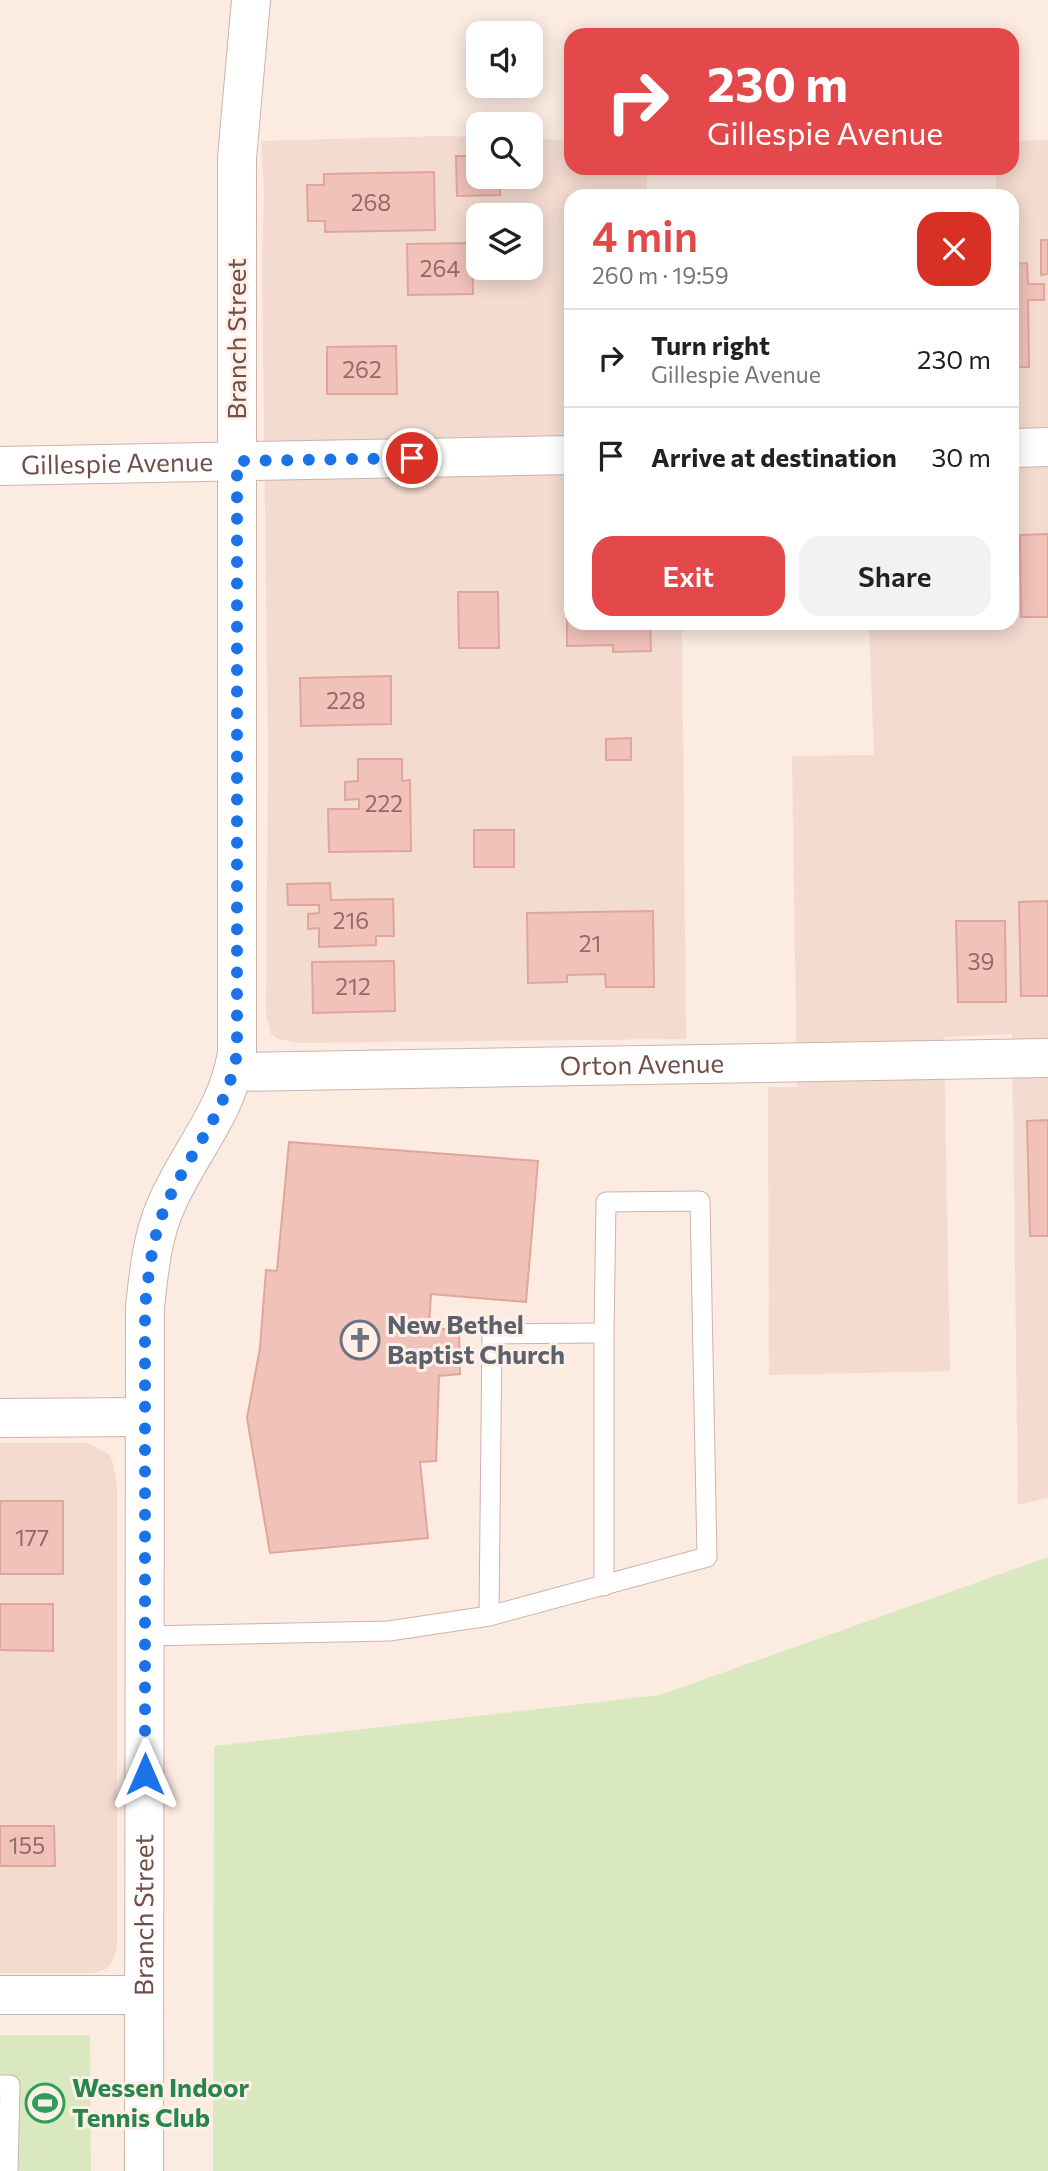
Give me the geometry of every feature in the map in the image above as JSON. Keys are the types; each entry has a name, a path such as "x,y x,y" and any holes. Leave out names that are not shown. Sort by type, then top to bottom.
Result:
{"street":[{"name":"Branch Street","path":"144,2171 145,1307 151,1254 167,1203 190,1157 218,1112 234,1072 237,1034 237,158 251,0"},
{"path":"1019,448 1048,447"},
{"name":"Gillespie Avenue","path":"0,466 564,455"},
{"name":"Orton Avenue","path":"234,1072 1048,1058"},
{"path":"0,1418 145,1417"},
{"path":"0,1995 144,1995"}],"lane":[{"path":"145,1636 389,1631 489,1616 604,1586 707,1557 700,1201 606,1202 604,1586"},
{"path":"489,1616 492,1334 604,1334"},
{"path":"0,2085 10,2085 8,2171"}],"shaded area":[{"path":"466,137 466,189 543,189 543,139 564,140 564,175 647,175 647,189 564,189 564,630 682,630 686,1039 297,1043 278,1039 271,1034 266,1015 268,754 262,263 264,192 261,141"},
{"path":"1048,140 1048,1498 1018,1505 1012,1034 944,1037 950,1371 769,1375 768,1087 797,1087 792,756 874,755 869,630 1019,630 1019,189 996,189 996,175 1019,175 1019,141"},
{"path":"0,1443 88,1443 110,1455 117,1485 117,1948 106,1969 94,1973 0,1973"}],"green space":[{"path":"1048,1557 1048,2171 213,2171 214,1746 660,1695"},
{"name":"Wessen Indoor Tennis Club","path":"0,2035 90,2035 91,2171 0,2171"}],"building":[{"path":"456,156 466,156 466,189 500,189 500,195 457,196"},
{"path":"434,172 435,230 325,232 325,221 308,221 307,185 324,185 324,174"},
{"path":"1041,240 1048,240 1048,274 1041,275"},
{"path":"466,243 466,280 473,280 473,294 408,295 407,244"},
{"path":"1027,263 1028,284 1044,284 1044,300 1028,300 1029,367 1019,367 1019,264"},
{"path":"396,346 397,394 327,394 327,347"},
{"path":"1048,534 1048,617 1021,617 1020,535"},
{"path":"458,592 498,592 499,648 459,648"},
{"path":"567,630 650,630 651,651 613,652 613,645 567,646"},
{"path":"391,676 391,724 301,726 300,678"},
{"path":"631,738 631,760 606,760 606,739"},
{"path":"358,759 402,759 402,781 410,780 411,851 329,852 328,809 359,809 359,799 345,800 345,782 358,781"},
{"path":"474,830 514,830 514,867 474,867"},
{"path":"330,883 331,900 393,899 394,936 376,936 376,945 319,947 319,928 308,929 308,914 319,913 319,905 288,905 287,884"},
{"path":"1048,901 1048,996 1021,996 1019,902"},
{"path":"653,911 654,987 606,987 605,974 567,975 567,982 528,983 527,913"},
{"path":"956,921 1005,921 1006,1002 958,1002"},
{"path":"394,961 395,1011 313,1013 312,962"},
{"path":"1048,1120 1048,1236 1030,1236 1027,1121"},
{"name":"New Bethel Baptist Church","path":"289,1142 538,1161 526,1302 431,1294 429,1326 459,1332 460,1374 439,1376 436,1461 420,1462 428,1538 270,1553 247,1418 260,1348 266,1270 277,1271"},
{"path":"0,1501 63,1501 63,1574 0,1574"},
{"path":"0,1604 53,1604 53,1651 0,1650"},
{"path":"0,1826 54,1826 55,1866 0,1866"}],"place":[{"name":"New Bethel Baptist Church","path":"360,1340"},
{"name":"Wessen Indoor Tennis Club","path":"45,2103"}],"route":[{"path":"145,1774 145,1307 151,1254 167,1203 228,1092 237,1053 237,461 412,458"}]}
